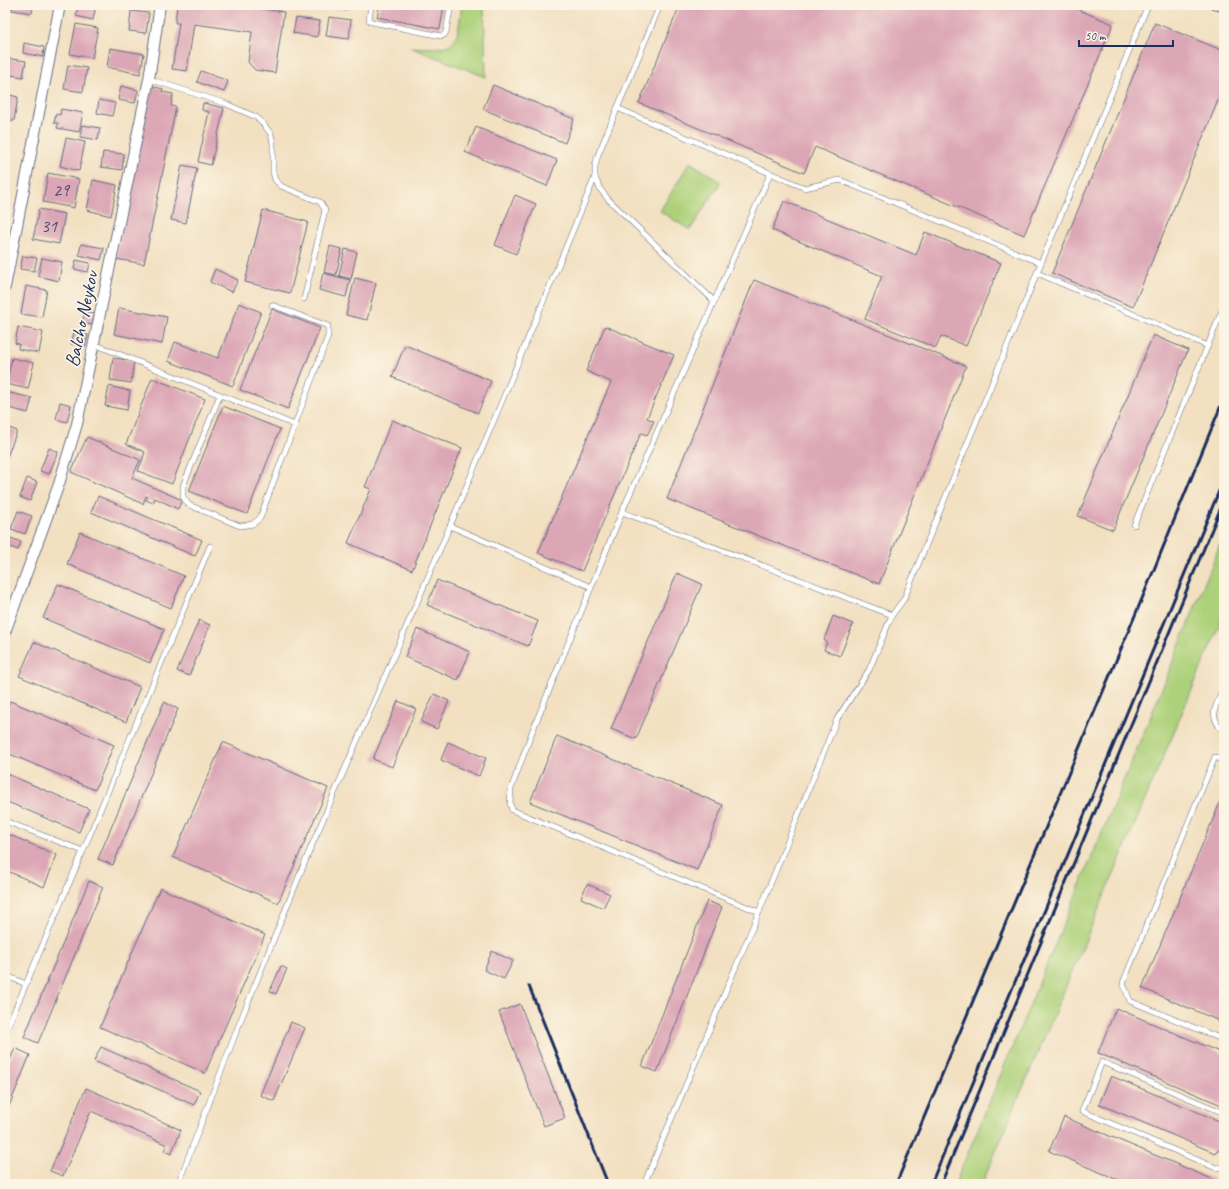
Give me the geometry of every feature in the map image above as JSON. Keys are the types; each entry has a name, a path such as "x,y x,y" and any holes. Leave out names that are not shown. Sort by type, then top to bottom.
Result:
{"street":[{"path":"5,288 60,5"},
{"name":"Balcho Neykov","path":"5,632 59,484 77,424 149,79 160,5"}],"lane":[{"path":"371,5 369,20 372,22 441,36 446,32 451,5"},
{"path":"178,1184 240,1022 309,852 450,526 595,177 595,166 598,155 660,5"},
{"path":"644,1184 759,912 837,719 869,670 892,615 904,599 1041,262 1148,5"},
{"path":"149,79 224,103 256,117 271,134 273,143 273,172 275,180 281,186 320,202 325,210 304,299"},
{"path":"617,108 805,188 840,180 1041,262"},
{"path":"759,912 512,810 510,803 511,789 517,771 622,512 770,174"},
{"path":"595,177 600,189 608,199 714,301"},
{"path":"1037,273 1208,346"},
{"path":"220,395 183,486 183,497 189,505 240,526 253,524 260,518 328,336 328,326 272,305"},
{"path":"1134,525 1224,306"},
{"path":"94,344 295,426"},
{"path":"622,512 892,615"},
{"path":"450,526 591,587"},
{"path":"5,1033 83,851 210,546"},
{"path":"1224,687 1213,712 1217,725 1224,732"},
{"path":"1224,761 1215,757 1123,983 1130,1001 1224,1040"},
{"path":"5,821 83,851"},
{"path":"5,975 26,984"},
{"path":"1224,1113 1102,1062 1082,1111 1216,1168 1224,1167"}],"green space":[{"path":"462,5 484,5 486,77 409,47 436,48 453,42 458,29"},
{"path":"690,162 721,182 690,230 660,211"},
{"path":"1224,535 1224,614 982,1184 955,1184 1161,691"}],"building":[{"path":"13,5 33,5 32,13 12,10"},
{"path":"78,5 96,5 93,20 76,16"},
{"path":"177,5 233,5 284,12 275,73 255,70 248,62 252,32 194,24 187,71 172,69 179,23 175,23"},
{"path":"321,5 348,5 347,10"},
{"path":"380,5 444,5 440,29 377,17"},
{"path":"680,5 1067,5 1113,24 1024,235 815,147 804,173 639,103"},
{"path":"1212,5 1224,5 1224,13 1211,8"},
{"path":"131,11 149,13 146,33 129,31"},
{"path":"329,17 351,20 349,39 326,36"},
{"path":"296,18 320,21 317,37 293,33"},
{"path":"1155,23 1224,51 1224,86 1133,307 1052,273"},
{"path":"76,24 98,28 92,58 70,54"},
{"path":"24,43 44,47 43,57 23,53"},
{"path":"110,48 144,54 140,74 107,67"},
{"path":"5,58 26,61 23,77 5,74"},
{"path":"68,65 87,68 83,92 64,89"},
{"path":"201,71 228,81 224,92 197,82"},
{"path":"493,85 574,119 565,143 483,109"},
{"path":"121,86 138,90 135,103 118,100"},
{"path":"151,86 163,89 162,92 173,94 171,106 176,107 144,264 116,259"},
{"path":"5,94 18,97 14,121 5,120"},
{"path":"99,100 115,103 112,116 97,113"},
{"path":"203,103 224,108 211,165 198,162 209,112 202,110"},
{"path":"61,109 83,113 79,132 57,128 58,123 54,123 56,114 60,115"},
{"path":"82,125 100,128 98,140 80,137"},
{"path":"476,127 557,160 547,186 465,152"},
{"path":"5,131 10,131 6,156 5,156"},
{"path":"66,138 85,142 79,171 60,166"},
{"path":"103,152 124,154 122,170 101,167"},
{"path":"182,165 197,168 186,223 171,220"},
{"path":"48,173 79,179 74,208 43,202"},
{"path":"93,180 117,185 111,216 87,210"},
{"path":"515,195 536,204 516,254 495,245"},
{"path":"784,201 916,255 925,232 1001,263 966,346 941,336 936,348 865,319 882,276 772,230"},
{"path":"39,209 65,214 59,244 33,239"},
{"path":"263,210 308,222 290,293 245,282"},
{"path":"81,244 104,248 101,260 79,255"},
{"path":"330,246 342,249 336,275 324,272"},
{"path":"345,249 357,252 351,279 339,276"},
{"path":"23,256 37,258 34,271 20,269"},
{"path":"42,258 62,262 59,281 38,276"},
{"path":"76,260 90,263 88,272 74,269"},
{"path":"215,269 238,280 232,292 210,282"},
{"path":"323,273 350,280 346,297 319,290"},
{"path":"355,278 376,283 367,320 346,315"},
{"path":"754,280 966,366 879,584 667,499"},
{"path":"26,286 47,290 42,317 21,314"},
{"path":"239,303 261,312 233,386 168,361 175,342 218,358"},
{"path":"119,308 167,317 162,344 114,334"},
{"path":"272,309 320,328 288,409 240,390"},
{"path":"85,312 95,314 92,325 82,323"},
{"path":"605,326 674,355 647,418 654,421 647,435 641,433 582,571 538,553 611,382 586,371"},
{"path":"18,327 43,332 39,353 18,349 19,344 15,343"},
{"path":"74,332 88,335 85,347 71,344"},
{"path":"1153,335 1188,350 1113,530 1078,516"},
{"path":"405,345 491,381 478,413 392,377"},
{"path":"12,358 34,363 28,389 6,384"},
{"path":"113,358 134,361 131,383 110,380"},
{"path":"152,378 205,399 172,484 138,471 145,452 126,444"},
{"path":"109,386 130,391 127,410 105,406"},
{"path":"6,392 32,398 28,413 5,407"},
{"path":"60,402 71,405 67,422 56,419"},
{"path":"223,406 280,429 247,514 189,491"},
{"path":"392,420 462,448 412,570 348,543 371,489 365,487"},
{"path":"5,426 17,431 7,457 5,457"},
{"path":"87,437 140,460 132,478 182,500 178,509 155,498 153,503 146,500 148,497 146,496 143,504 71,472"},
{"path":"49,448 58,452 49,474 40,471"},
{"path":"27,478 37,482 30,501 20,497"},
{"path":"98,496 202,540 195,556 91,512"},
{"path":"18,511 32,516 25,534 11,529"},
{"path":"80,532 184,576 171,608 67,564"},
{"path":"6,536 21,542 18,550 5,545"},
{"path":"677,573 702,584 636,739 611,729"},
{"path":"437,580 538,621 528,646 427,605"},
{"path":"58,584 164,629 150,663 43,618"},
{"path":"833,616 853,624 840,656 824,650 827,642 824,640"},
{"path":"199,620 210,625 189,676 177,671"},
{"path":"417,629 470,652 458,680 405,657"},
{"path":"34,642 140,687 126,722 19,676"},
{"path":"434,694 449,701 437,729 421,722"},
{"path":"10,701 114,745 95,790 5,752 5,713"},
{"path":"398,701 416,709 392,767 373,759"},
{"path":"164,702 178,709 113,865 98,859"},
{"path":"557,736 723,805 697,870 530,802"},
{"path":"223,742 328,788 278,903 173,857"},
{"path":"448,742 486,758 479,776 441,760"},
{"path":"5,773 89,809 79,832 5,801"},
{"path":"1224,793 1224,1023 1142,988"},
{"path":"5,833 57,855 44,887 5,870"},
{"path":"89,881 103,887 38,1043 24,1037"},
{"path":"587,884 610,894 603,908 581,898"},
{"path":"160,888 265,935 205,1073 100,1027"},
{"path":"707,901 722,907 657,1072 642,1066"},
{"path":"492,951 513,961 504,979 484,970"},
{"path":"281,966 287,969 276,994 270,991"},
{"path":"520,1004 565,1118 544,1126 499,1012"},
{"path":"1116,1008 1224,1054 1224,1106 1098,1053"},
{"path":"291,1022 305,1028 274,1101 260,1095"},
{"path":"101,1047 200,1091 194,1105 94,1061"},
{"path":"15,1048 30,1055 5,1116 5,1072"},
{"path":"1111,1076 1224,1123 1224,1153 1217,1150 1215,1153 1099,1104"},
{"path":"86,1088 181,1130 171,1154 164,1151 167,1145 91,1111 63,1176 50,1171"},
{"path":"1064,1117 1224,1184 1128,1184 1049,1151"}],"railway":[{"path":"896,1184 1144,594 1224,398"},
{"path":"931,1184 1224,479"},
{"path":"941,1184 1224,500"},
{"path":"529,986 608,1184"}]}
